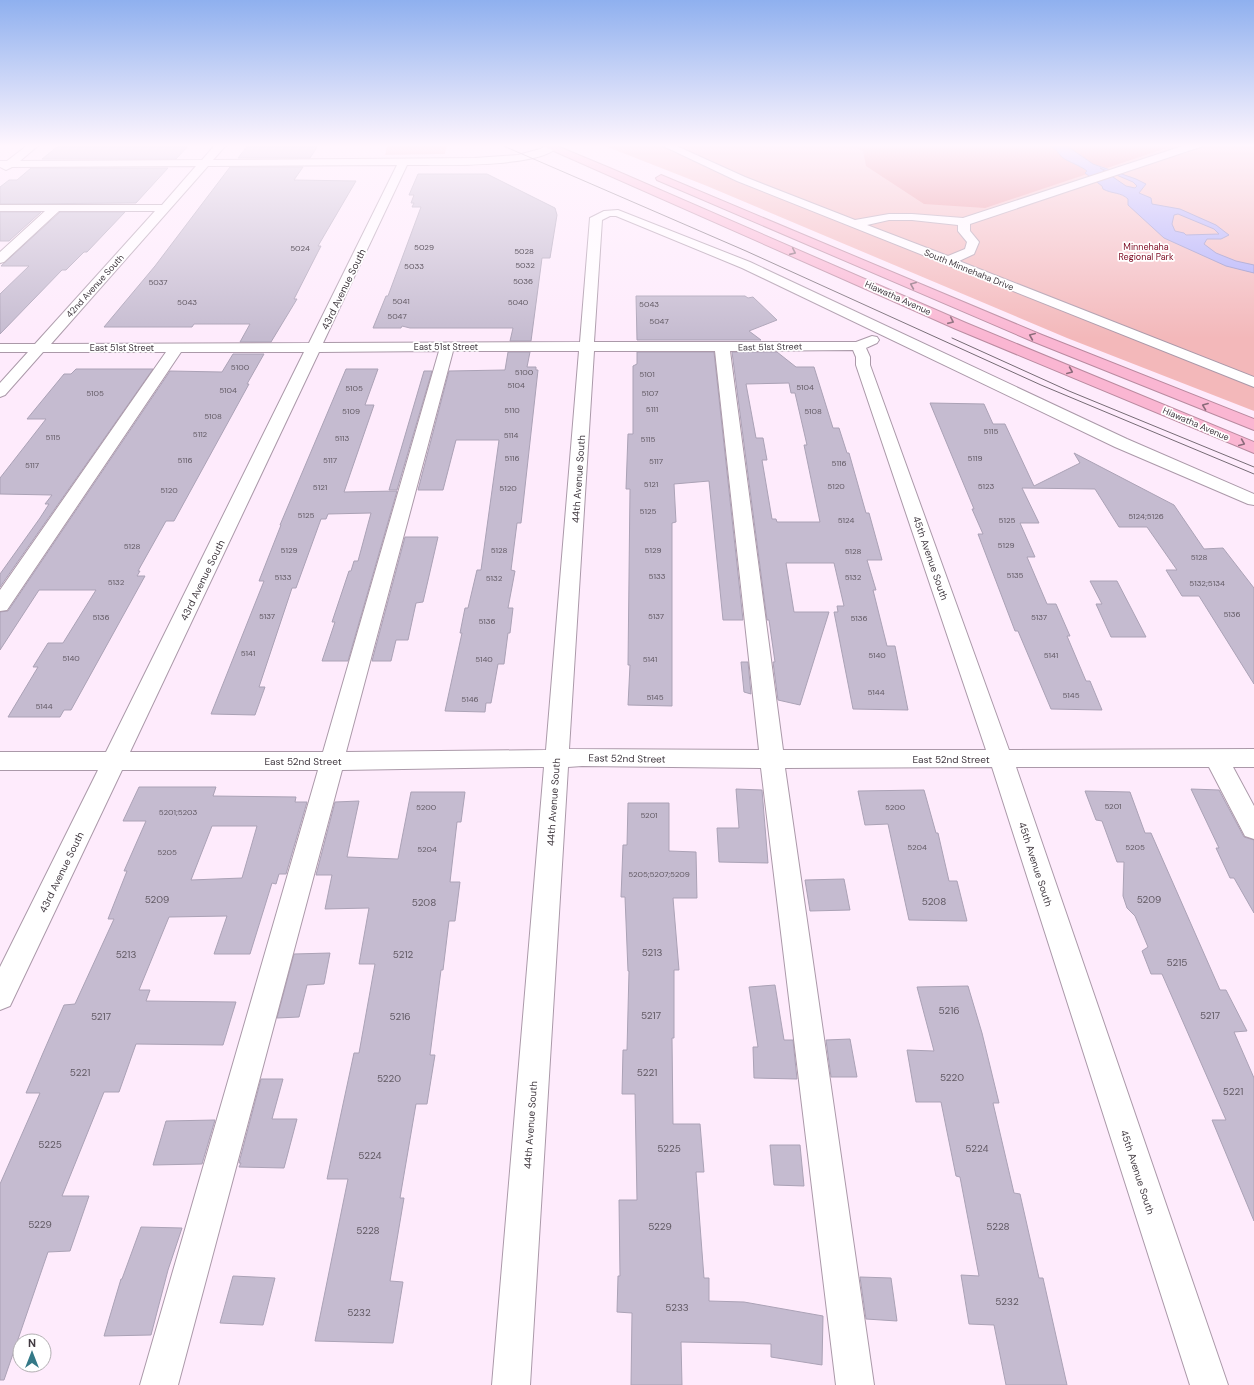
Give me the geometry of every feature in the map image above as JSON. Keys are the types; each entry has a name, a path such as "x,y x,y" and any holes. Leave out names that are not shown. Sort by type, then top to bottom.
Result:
{"highway":[{"name":"Hiawatha Avenue","path":"696,209 961,326 1254,448"},
{"name":"Hiawatha Avenue","path":"733,209 1037,338 1254,425"}],"street":[{"path":"0,259 55,209"},
{"name":"42nd Avenue South","path":"0,392 163,209"},
{"name":"43rd Avenue South","path":"0,997 381,209"},
{"name":"South Minnehaha Drive","path":"815,209 1254,382"},
{"path":"853,224 889,217 912,217 964,222 1001,209"},
{"name":"44th Avenue South","path":"511,1385 596,218 608,213 628,216 746,265 889,332"},
{"path":"948,261 970,251 973,242 964,231 964,222"},
{"path":"889,332 1121,443 1254,500"},
{"name":"East 51st Street","path":"0,348 858,346 889,332"},
{"name":"45th Avenue South","path":"858,346 1001,759 1209,1385"},
{"path":"159,1385 447,347"},
{"path":"722,347 772,759 856,1385"},
{"path":"0,605 176,348"},
{"name":"East 52nd Street","path":"0,761 556,759 582,757 772,759 1254,758"},
{"path":"1216,758 1254,829"}],"green space":[{"name":"Minnehaha Regional Park","path":"761,209 1254,209 1254,411 1067,338"}],"water":[{"path":"1132,209 1180,209 1216,225 1229,235 1221,239 1207,239 1204,244 1216,253 1236,261 1254,265 1254,273 1226,266 1164,238","holes":["1178,214 1214,229 1219,234 1186,235 1175,231 1172,224 1174,215"]}],"building":[{"path":"198,209 340,209 318,246 321,246 294,299 297,299 271,342 240,342 250,324 194,324 192,327 104,327 155,266"},
{"path":"420,209 555,209 557,215 550,258 542,258 531,341 510,341 513,328 410,328 402,326 401,328 373,328 386,296 388,296"},
{"path":"0,212 41,212 9,241 0,241"},
{"path":"60,212 125,212 87,252 84,252 66,270 62,270 0,334 0,294 29,266 1,266"},
{"path":"636,296 753,297 777,320 749,331 761,340 637,340"},
{"path":"508,352 530,352 527,367 536,367 536,370 538,370 521,523 517,523 511,570 515,571 508,608 513,608 510,633 508,633 504,664 498,664 491,703 486,703 485,712 445,711 462,633 460,633 465,608 468,608 477,570 481,570 499,440 456,440 443,490 418,490 449,371 505,370"},
{"path":"637,352 714,352 743,620 723,620 709,481 674,484 676,522 672,523 672,706 628,705 630,665 628,665 630,489 626,489 628,434 633,434 633,366 637,364"},
{"path":"732,352 777,352 796,367 814,367 833,428 839,428 847,453 849,453 866,513 869,513 882,560 867,560 876,590 873,590 887,646 895,646 908,710 853,709 834,612 838,612 837,606 844,606 834,563 786,563 794,612 829,612 800,705 778,700 773,662 775,662 769,620 767,620","holes":["789,383 791,393 795,393 807,445 804,445 820,522 777,522 776,519 772,519 762,460 767,460 763,438 756,438 746,384"]},
{"path":"233,354 264,354 174,521 166,521 138,571 140,571 137,576 145,576 71,710 64,710 60,717 8,717 38,667 33,667 48,643 63,643 96,590 39,590 0,650 0,612 8,611 170,371 222,372"},
{"path":"76,369 153,369 0,587 0,574 40,518 49,504 45,504 52,495 0,494 0,478 46,419 27,419 64,374 71,374"},
{"path":"346,369 378,369 365,405 374,405 344,492 397,491 348,661 322,661 335,622 332,622 349,571 351,571 354,561 358,561 371,513 328,514 326,519 321,519 296,588 292,588 259,687 265,687 255,715 211,714 264,581 259,581 280,525"},
{"path":"424,371 432,371 397,490 389,490"},
{"path":"930,403 984,404 993,424 1005,424 1034,486 1080,463 1074,453 1174,505 1204,549 1223,548 1254,588 1254,684 1199,596 1182,596 1166,570 1177,570 1147,527 1119,527 1095,489 1022,488 1039,523 1020,523 1035,557 1027,557 1047,604 1056,604 1070,636 1067,636 1086,681 1090,681 1102,710 1051,709 1018,631 1015,631 978,534 983,534 972,509 974,509"},
{"path":"405,537 438,537 423,602 416,603 408,640 396,640 391,661 372,661"},
{"path":"1090,581 1117,581 1146,637 1111,637 1096,604 1102,604"},
{"path":"741,662 748,662 751,694 744,692"},
{"path":"139,787 216,787 213,796 296,797 295,802 307,802 286,874 279,874 276,884 272,883 250,954 214,954 227,916 169,917 139,990 150,990 146,1001 236,1002 223,1045 136,1044 119,1092 104,1092 62,1196 89,1196 70,1251 48,1252 20,1333 12,1333 12,1357 4,1380 0,1380 0,1184 40,1093 26,1093 64,1005 75,1004 114,919 108,919 127,871 124,871 146,821 123,821","holes":["212,826 257,826 242,878 191,880"]},
{"path":"736,789 762,790 768,863 719,862 717,828 739,828"},
{"path":"1191,789 1219,790 1244,837 1254,840 1254,913 1234,878 1230,878 1216,848 1219,848"},
{"path":"924,790 936,833 938,833 949,881 957,881 967,921 909,920 888,824 865,825 858,791"},
{"path":"1085,791 1130,792 1145,833 1151,833 1220,990 1226,990 1247,1031 1234,1032 1254,1078 1254,1221 1212,1120 1226,1120 1162,974 1151,974 1142,951 1148,947 1135,916 1127,908 1123,896 1124,862 1117,862 1102,821 1096,820"},
{"path":"411,792 465,792 461,822 457,822 450,882 460,882 455,921 449,921 443,970 441,970 430,1055 435,1055 427,1104 416,1104 400,1198 404,1198 390,1281 403,1282 393,1343 315,1341 348,1179 327,1179 354,1053 359,1053 375,964 359,964 369,908 325,909 332,875 316,875 335,802 359,801 347,857 398,859"},
{"path":"628,803 669,803 669,851 696,852 697,898 673,898 679,970 674,970 674,1038 672,1038 673,1124 700,1124 704,1172 696,1172 704,1278 709,1278 709,1301 744,1302 823,1316 822,1365 771,1357 771,1344 681,1342 682,1385 631,1385 632,1313 617,1312 618,1276 620,1276 619,1200 637,1200 635,1094 622,1094 623,1050 627,1050 629,971 625,897 621,897 623,845 627,845"},
{"path":"844,879 850,910 810,911 805,880"},
{"path":"330,953 324,984 307,985 299,1017 277,1018 294,954"},
{"path":"775,985 784,1040 793,1040 797,1079 754,1078 753,1047 758,1047 749,987"},
{"path":"968,986 982,1033 999,1103 993,1103 1014,1193 1020,1194 1039,1278 1043,1278 1067,1385 1006,1385 994,1325 969,1324 961,1275 979,1276 960,1177 956,1176 941,1102 916,1102 907,1050 934,1051 917,987"},
{"path":"850,1039 857,1077 831,1077 826,1040"},
{"path":"261,1079 283,1079 272,1119 297,1119 284,1168 239,1167"},
{"path":"215,1120 202,1164 153,1165 166,1121"},
{"path":"770,1145 800,1145 804,1186 774,1185"},
{"path":"141,1227 182,1228 168,1270 151,1335 104,1336 121,1279"},
{"path":"233,1276 275,1278 263,1325 220,1323"},
{"path":"860,1277 891,1278 897,1321 866,1319"}],"tram line":[{"path":"648,209 746,251 1041,385 1254,474"},
{"path":"952,338 1069,391 1254,467"}]}
